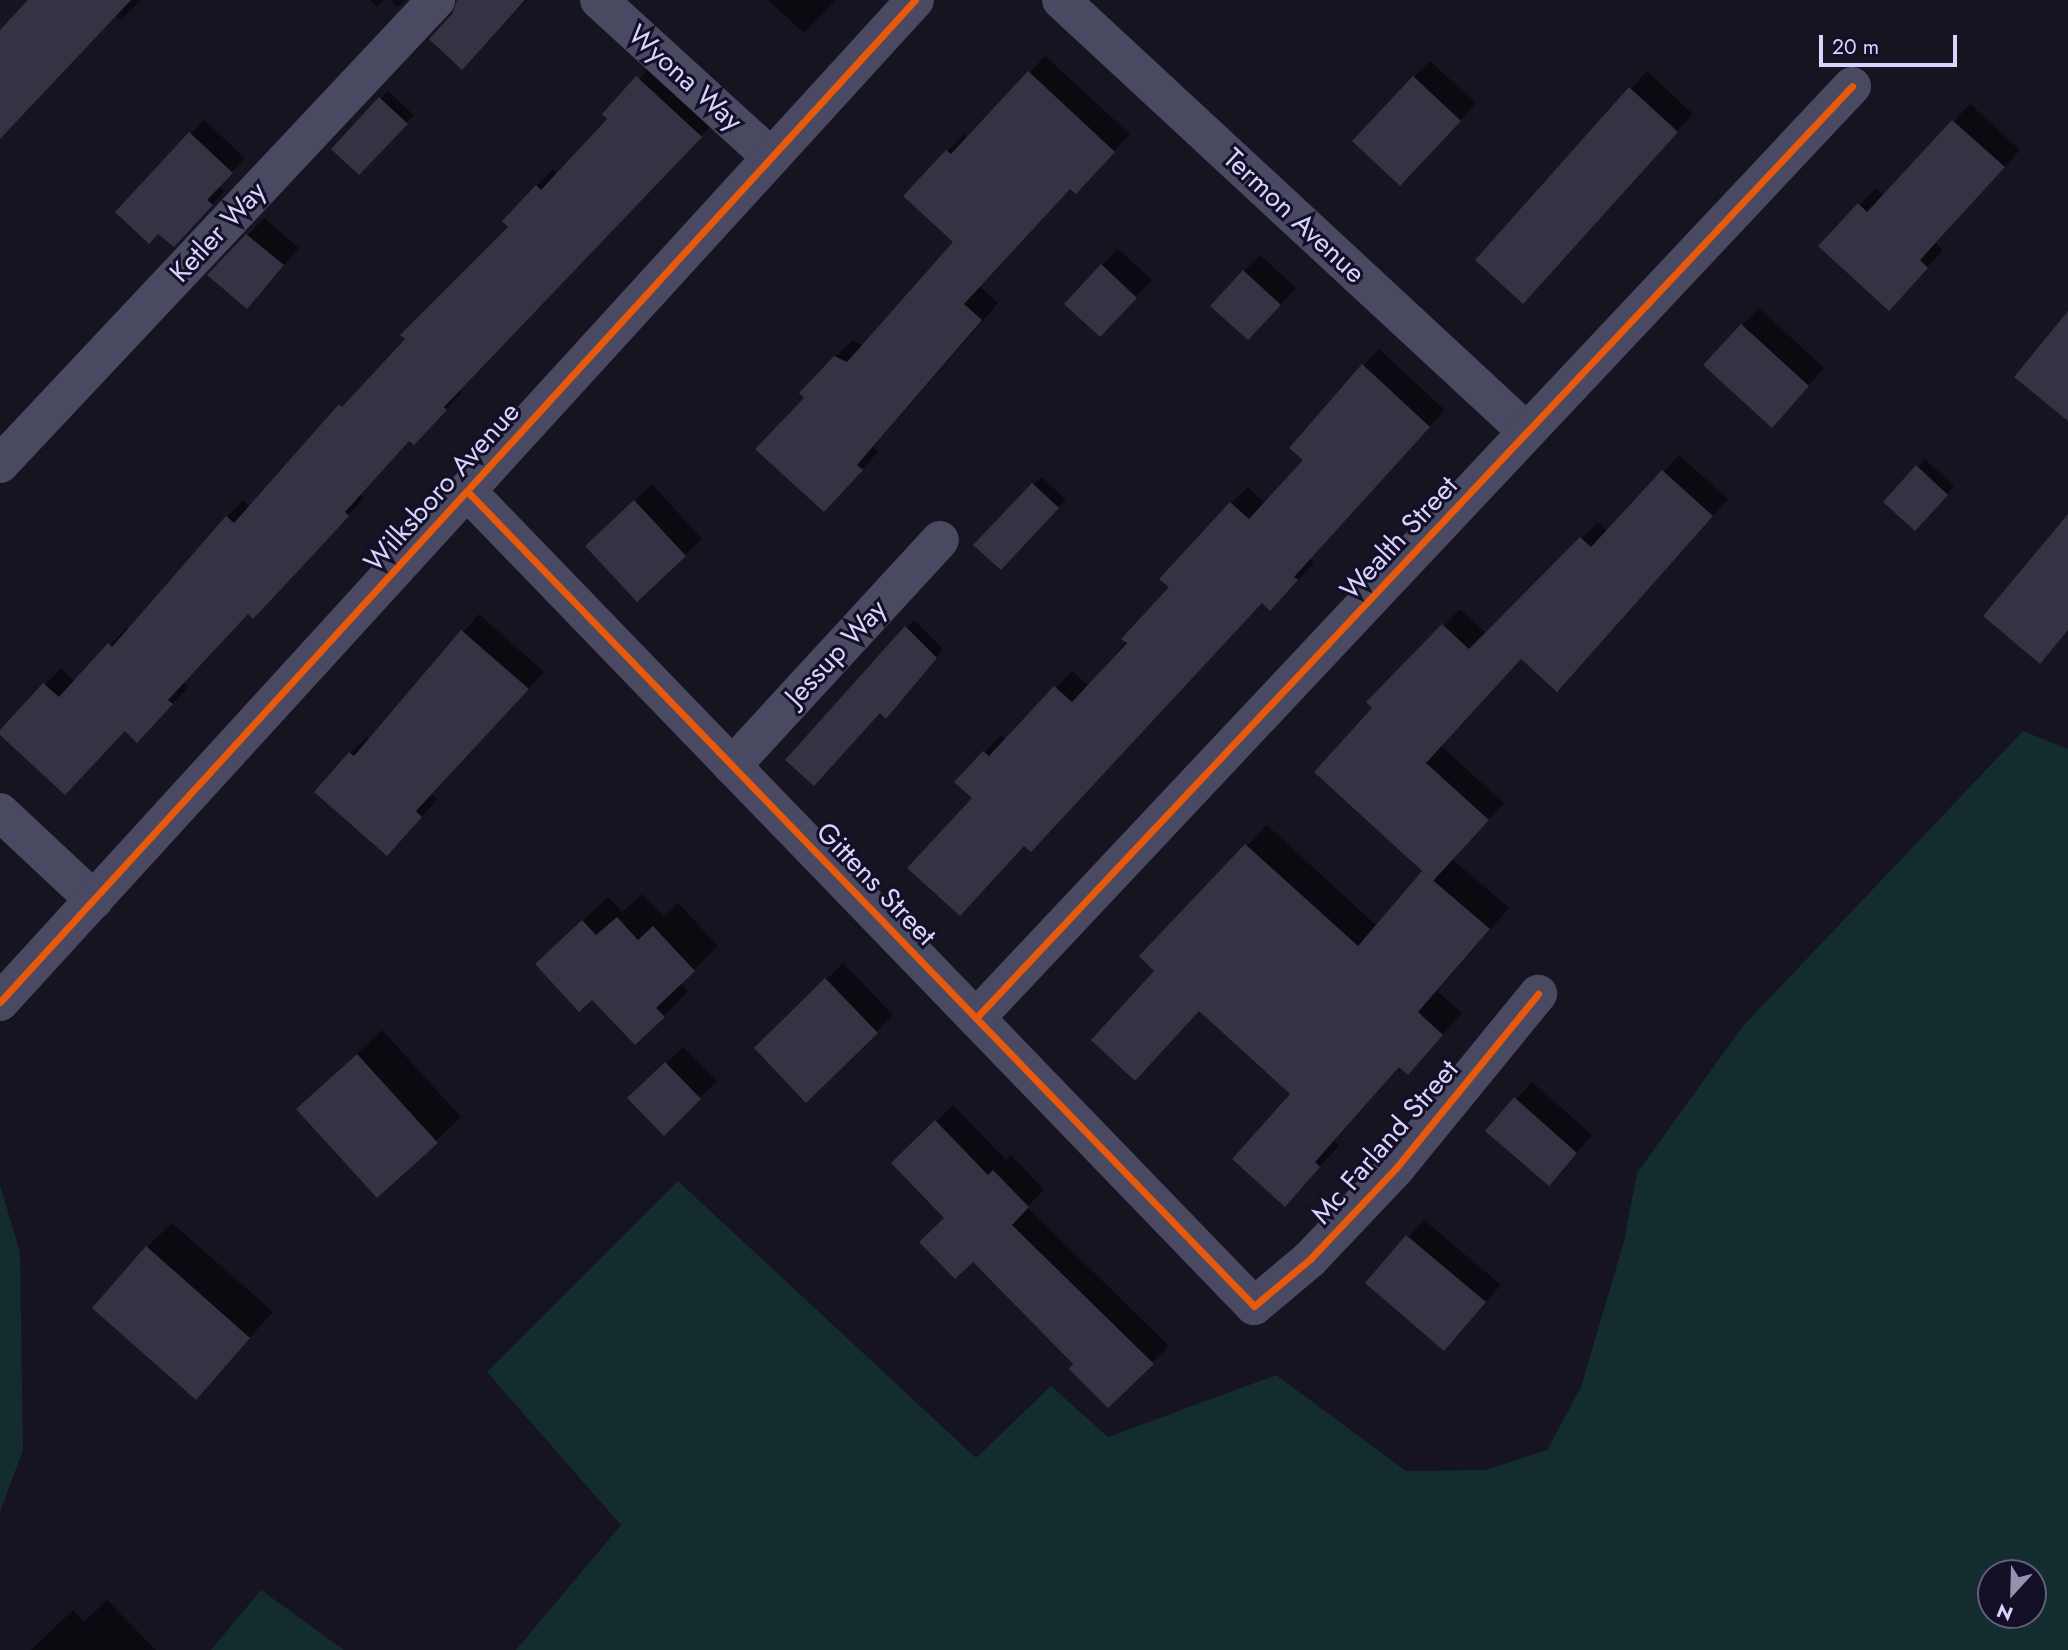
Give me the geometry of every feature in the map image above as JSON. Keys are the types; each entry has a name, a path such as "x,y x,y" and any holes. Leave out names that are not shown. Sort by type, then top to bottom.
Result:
{"street":[{"name":"Ketler Way","path":"0,464 436,0"},
{"name":"Wyona Way","path":"599,0 771,157"},
{"name":"Wilksboro Avenue","path":"0,1002 915,0"},
{"name":"Termon Avenue","path":"1061,0 1527,432"},
{"name":"Wealth Street","path":"976,1018 1852,86"},
{"name":"Gittens Street","path":"467,491 1254,1306"},
{"name":"Jessup Way","path":"732,766 940,540"},
{"path":"0,812 94,900"},
{"name":"Mc Farland Street","path":"1254,1306 1310,1259 1396,1168 1538,994"}],"green space":[{"path":"2023,731 2068,749 2068,1650 516,1650 621,1525 487,1372 678,1181 976,1458 1051,1386 1108,1437 1276,1375 1406,1471 1486,1470 1547,1450 1581,1387 1624,1241 1637,1173 1743,1026"},
{"path":"0,1185 20,1252 23,1450 0,1512"},
{"path":"261,1590 344,1650 211,1650"}],"building":[{"path":"28,0 131,0 0,139 0,30"},
{"path":"457,0 525,0 462,70 429,39 452,14"},
{"path":"1028,71 1115,152 1076,194 1070,189 964,304 982,320 857,465 863,470 824,512 755,449 804,398 799,393 834,356 847,362 953,242 903,196 946,150 951,154"},
{"path":"636,76 702,137 444,407 447,410 414,445 409,441 345,512 349,516 313,555 253,619 248,614 168,700 173,704 137,743 125,731 65,795 0,735 0,730 43,683 59,697 108,643 112,647 226,516 234,523 339,404 342,407 405,339 400,335 508,227 502,221 536,185 541,190 607,119 602,114"},
{"path":"1413,76 1461,121 1400,186 1352,141"},
{"path":"1629,87 1678,132 1523,304 1475,260"},
{"path":"379,97 408,124 359,175 331,149"},
{"path":"1952,120 2005,167 1920,260 1928,268 1889,311 1818,246 1858,203 1867,212"},
{"path":"189,132 233,173 207,200 213,205 174,247 158,234 149,244 115,212"},
{"path":"246,234 284,265 247,309 207,275"},
{"path":"1101,264 1137,298 1100,337 1064,304"},
{"path":"1243,270 1281,305 1248,340 1210,306"},
{"path":"2068,311 2068,421 2014,377"},
{"path":"1741,324 1809,386 1772,428 1703,365"},
{"path":"1362,364 1430,427 1294,577 1298,580 1270,611 1262,603 1031,852 1024,846 960,916 907,868 972,798 954,782 983,751 989,756 1054,686 1072,702 1127,643 1121,639 1169,587 1159,579 1230,502 1249,519 1303,460 1289,448"},
{"path":"1916,465 1948,495 1915,531 1883,502"},
{"path":"1662,470 1713,516 1557,692 1521,659 1426,763 1489,820 1433,881 1314,772 1372,708 1366,702 1442,624 1469,649 1580,537 1591,547"},
{"path":"1032,483 1059,508 1001,570 973,545"},
{"path":"634,500 686,556 637,602 585,546"},
{"path":"2068,514 2068,630 2040,664 1983,616"},
{"path":"905,626 937,658 886,719 880,713 814,786 785,760"},
{"path":"461,630 529,689 416,811 422,817 387,856 314,792 349,752 354,756"},
{"path":"1245,844 1358,946 1422,871 1490,929 1418,1012 1443,1035 1408,1075 1399,1067 1315,1162 1320,1167 1285,1207 1232,1159 1290,1094 1199,1011 1135,1081 1091,1040 1154,971 1139,956"},
{"path":"617,917 638,940 653,926 695,971 656,1008 665,1017 635,1045 592,1000 579,1012 535,964 582,920 596,935"},
{"path":"825,978 878,1033 806,1103 754,1048"},
{"path":"357,1054 438,1143 377,1198 296,1109"},
{"path":"665,1062 701,1099 664,1136 627,1098"},
{"path":"1514,1097 1577,1153 1549,1186 1485,1131"},
{"path":"935,1120 988,1175 993,1170 1029,1207 1012,1225 1154,1364 1108,1408 1069,1369 1073,1364 973,1262 955,1279 919,1242 944,1218 891,1163"},
{"path":"1406,1235 1486,1302 1444,1351 1365,1283"},
{"path":"146,1246 250,1338 196,1400 92,1308"}],"cycle path":[{"path":"0,1002 915,0"},
{"path":"976,1018 1852,86"},
{"path":"467,491 1254,1306 1310,1259 1396,1168 1538,994"}]}
